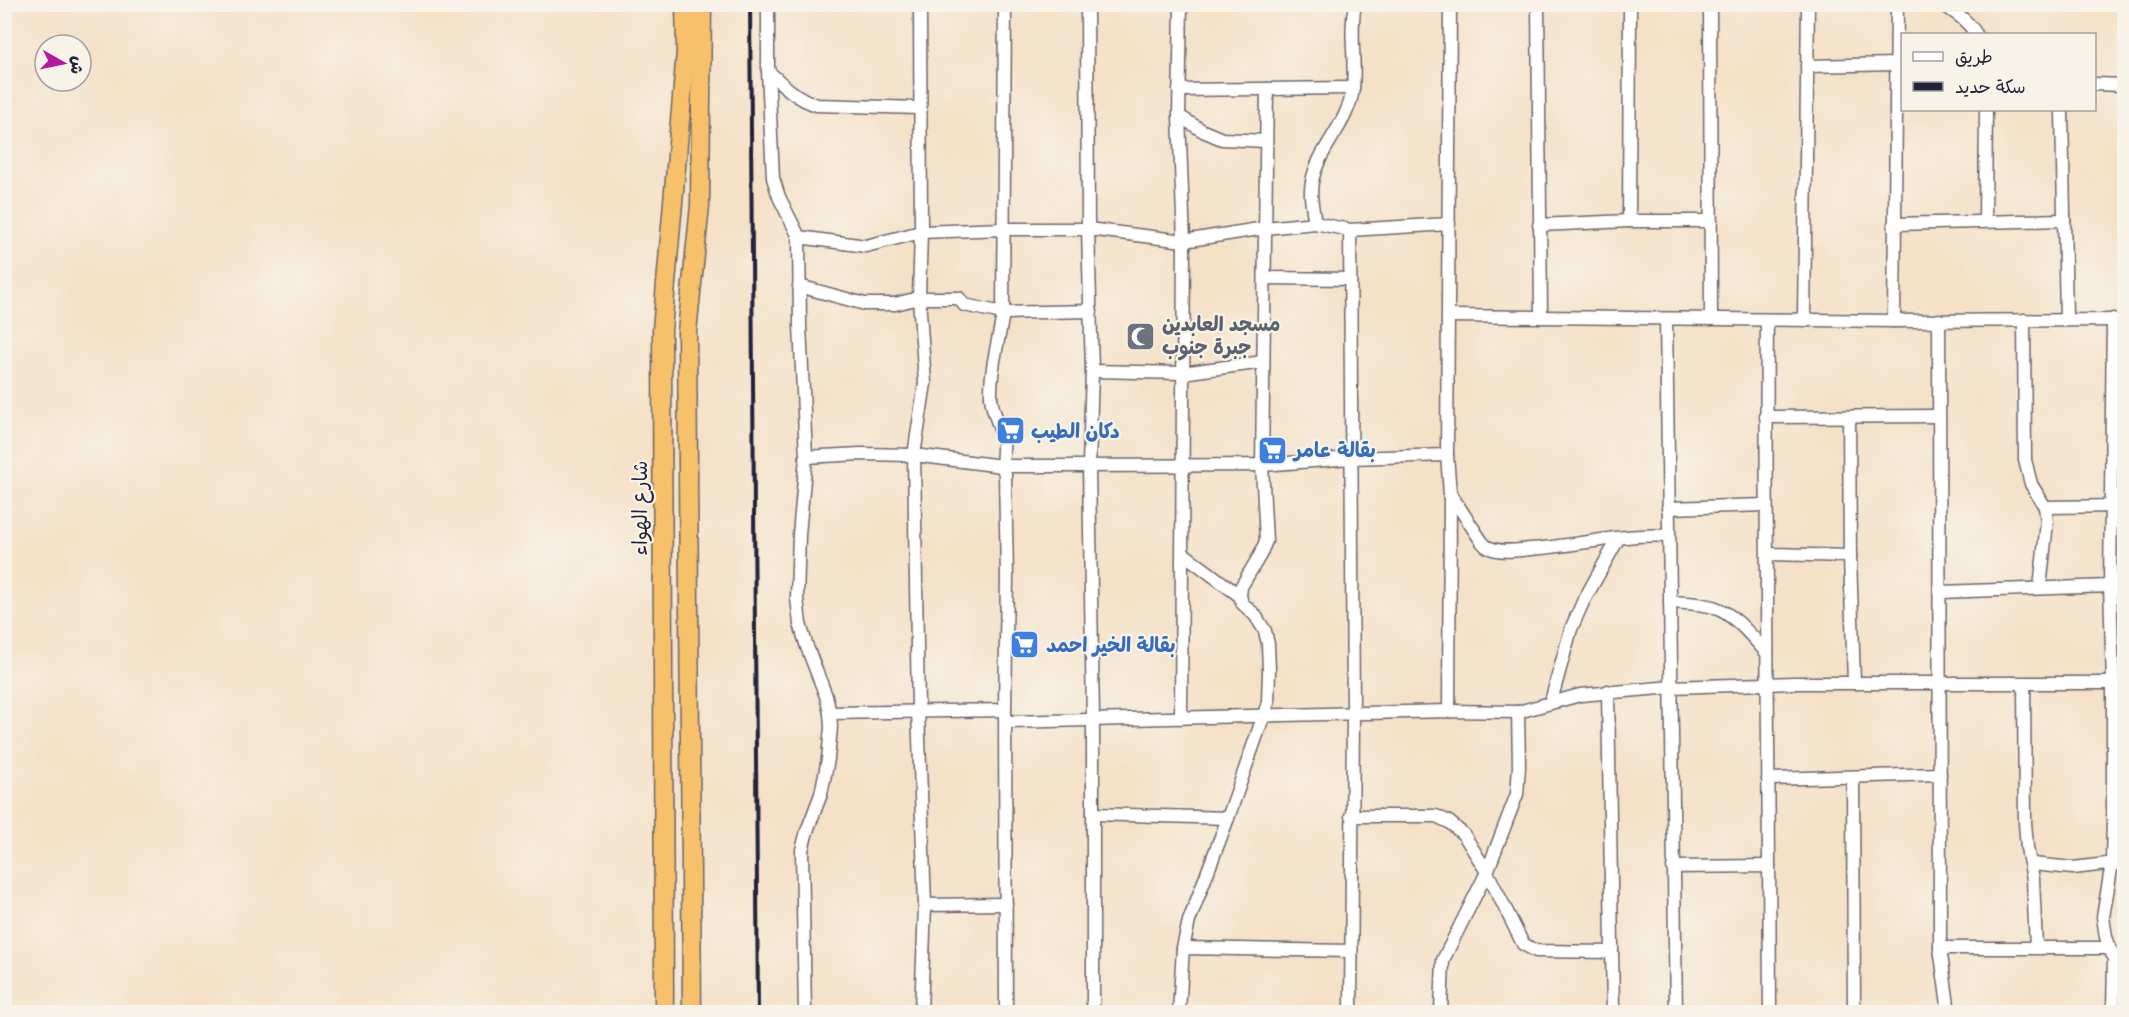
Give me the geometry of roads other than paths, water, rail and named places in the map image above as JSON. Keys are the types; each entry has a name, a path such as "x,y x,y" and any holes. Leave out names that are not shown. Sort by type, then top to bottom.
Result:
{"highway":[{"name":"شارع الهواء","path":"664,1012 662,330 686,51 685,4"},
{"path":"692,1012 687,332 700,206 702,4"}],"street":[{"path":"768,4 768,71 773,178 779,197 799,237 806,457 799,535 797,598 800,624 830,713 828,759 821,794 802,850 805,1012"},
{"path":"920,4 919,298 925,384 914,454 918,710 925,905 921,1012"},
{"path":"1005,4 1003,313 994,361 992,397 993,411 1003,441 1002,466 1005,474 1007,542 1006,1012"},
{"path":"1087,4 1088,229 1092,371 1089,466 1093,720 1093,1012"},
{"path":"1181,4 1179,116 1184,241 1182,373 1184,554 1181,718"},
{"path":"1315,224 1311,192 1313,176 1349,107 1353,88 1351,37 1355,4"},
{"path":"1449,711 1450,494 1447,455 1450,4"},
{"path":"1538,4 1541,316"},
{"path":"1629,222 1630,4"},
{"path":"1710,4 1711,319"},
{"path":"1804,319 1808,4"},
{"path":"1894,321 1897,4"},
{"path":"1942,4 1970,24 1975,33"},
{"path":"1807,66 1896,64"},
{"path":"768,71 794,94 817,105 919,108"},
{"path":"2096,84 2124,85"},
{"path":"1179,90 1353,88"},
{"path":"1179,1012 1183,948 1195,904 1264,715 1269,688 1268,644 1265,631 1260,622 1242,603 1240,596 1240,587 1266,541 1262,465 1267,89"},
{"path":"1985,221 1986,111"},
{"path":"2062,111 2066,319"},
{"path":"1179,116 1203,131 1222,139 1266,141"},
{"path":"1894,224 2064,220"},
{"path":"1539,225 1711,221"},
{"path":"799,237 866,246 921,232 1088,229 1184,241 1265,228 1315,224 1350,230 1449,224"},
{"path":"1350,230 1353,713 1350,1012"},
{"path":"1266,278 1350,279"},
{"path":"799,286 865,304 895,304 919,298 959,297 964,305 1003,313 1091,311"},
{"path":"1449,316 1894,321 2119,320 2110,586 2119,683 2118,862 2103,917 2114,967 2113,1012"},
{"path":"1666,319 1676,1012"},
{"path":"1767,320 1766,505 1770,1012"},
{"path":"1939,320 1940,948 1949,1012"},
{"path":"2024,320 2025,460 2031,484 2045,507 2046,538 2040,588"},
{"path":"1092,371 1182,373 1263,362"},
{"path":"1766,417 1938,416"},
{"path":"1849,418 1854,683"},
{"path":"806,457 914,454 1002,466 1089,466 1262,465 1351,458 1447,455"},
{"path":"1450,494 1485,546 1491,549 1564,547 1649,535 1668,536"},
{"path":"1668,508 1766,505"},
{"path":"2045,507 2124,506"},
{"path":"1551,701 1571,629 1618,539"},
{"path":"1184,554 1240,596"},
{"path":"1768,554 1850,556"},
{"path":"1940,592 2110,586"},
{"path":"1670,602 1700,604 1722,612 1736,621 1767,653"},
{"path":"830,713 918,710 1093,720 1449,711 1518,712 1551,701 1608,692 1672,687 1854,683 2119,683"},
{"path":"2024,684 2025,822 2027,848 2032,864 2036,947"},
{"path":"1608,692 1613,1012"},
{"path":"1441,1012 1443,960 1487,872 1516,794 1519,767 1518,712"},
{"path":"1768,779 1940,774"},
{"path":"1853,777 1854,1012"},
{"path":"1093,814 1228,818"},
{"path":"1352,816 1436,816 1449,822 1464,836 1487,872 1523,944 1528,949 1612,952"},
{"path":"2032,864 2073,868 2118,862"},
{"path":"1673,867 1769,866"},
{"path":"925,905 1006,904"},
{"path":"1183,948 1351,951"},
{"path":"1940,948 2110,948"}],"railway":[{"path":"750,4 758,1012"}],"place":[{"name":"مسجد العابدين جبرة جنوب","path":"1141,336"},
{"name":"دكان الطيب","path":"1010,431"},
{"name":"بقالة عامر","path":"1273,450"},
{"name":"بقالة الخير احمد","path":"1025,645"}]}
